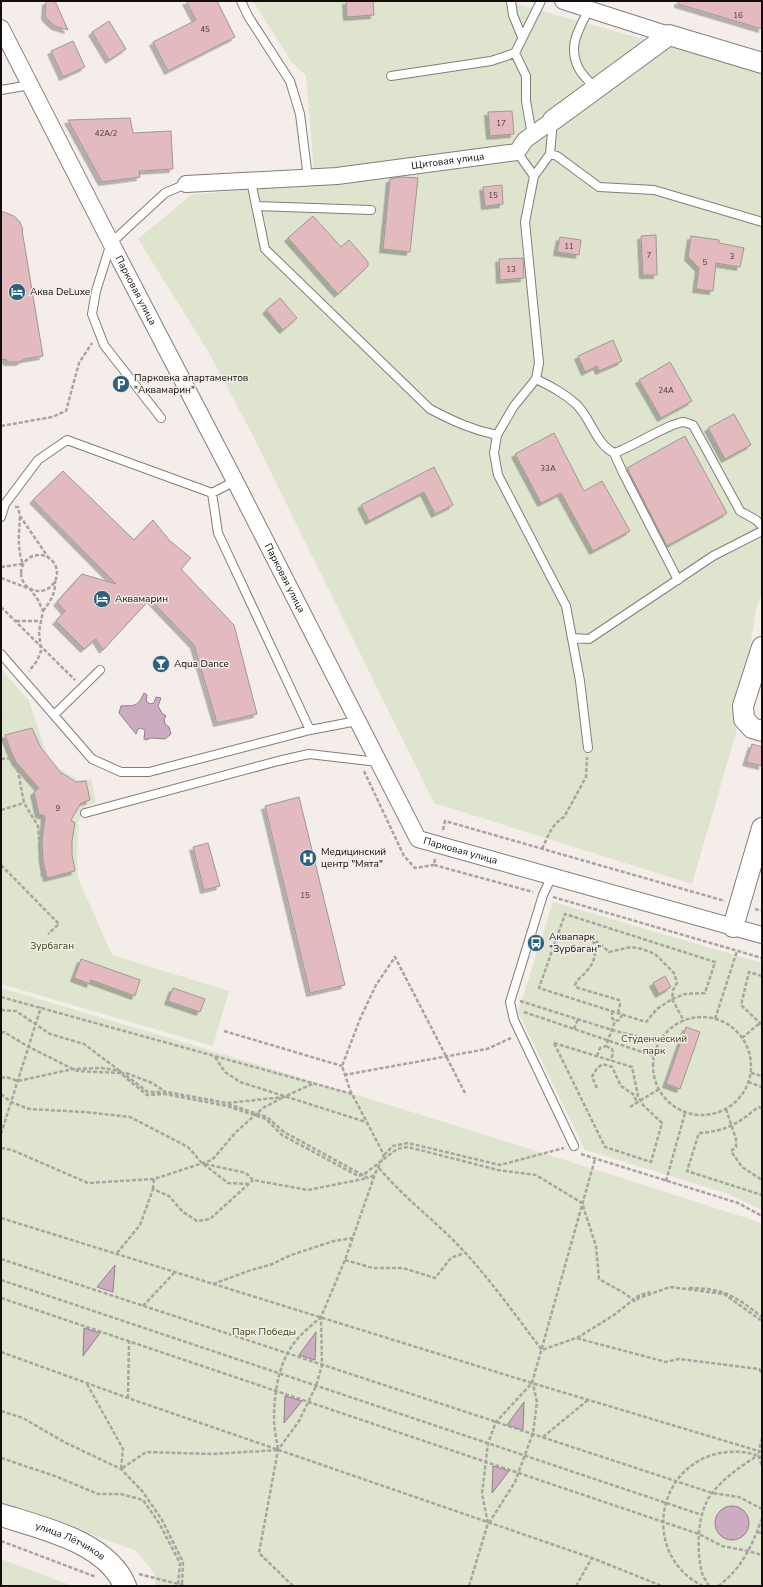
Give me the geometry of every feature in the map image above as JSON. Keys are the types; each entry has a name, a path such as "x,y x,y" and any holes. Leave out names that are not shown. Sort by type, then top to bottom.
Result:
{"main road":[{"name":"улица Лётчиков","path":"1,1515 80,1542 98,1553 105,1573 125,1586"}],"street":[{"path":"563,1 669,35 762,62"},
{"name":"Парковая улица","path":"1,28 418,839 762,935"},
{"path":"517,152 525,140 669,35"},
{"name":"Щитовая улица","path":"186,184 336,176 517,152"},
{"path":"762,647 743,706 744,719 752,728 762,731"},
{"path":"733,927 762,828"}],"lane":[{"path":"240,1 290,81 300,114 308,178"},
{"path":"511,1 513,16 522,37"},
{"path":"391,76 491,61 514,53 541,1"},
{"path":"589,9 574,43 574,53 579,69 596,89"},
{"path":"514,53 526,76 526,101 532,135"},
{"path":"1,90 30,85"},
{"path":"553,120 550,154 534,176 525,222 539,363 536,379 514,406 497,435 494,453 498,475 566,606 580,681 588,748"},
{"path":"517,152 534,176"},
{"path":"550,154 557,156 599,187 654,190 762,222"},
{"path":"252,181 265,249 430,409 476,431 497,435"},
{"path":"161,418 104,345 92,314 96,291 111,244 165,192 186,184"},
{"path":"256,206 371,210"},
{"path":"536,379 554,388 576,404 589,420 606,449 614,453 678,580"},
{"path":"614,453 624,450 670,426 683,422 693,425 740,512 756,520 762,526"},
{"path":"1,517 5,504 38,460 67,440 212,493 235,481"},
{"path":"212,493 218,533 310,730"},
{"path":"572,638 589,639 713,556 762,531"},
{"path":"1,654 92,759 122,772 149,772 310,730 357,721"},
{"path":"54,715 100,670"},
{"path":"85,813 309,754 378,762"},
{"path":"552,876 543,895 510,1002 514,1020 520,1034 574,1146"}],"path":[{"path":"1,426 52,417 66,411 79,363 99,334"},
{"path":"22,678 37,660 41,651 39,632 43,611 56,590 56,568 20,516 20,558 23,564"},
{"path":"43,611 38,600 20,576 23,564 26,560 37,555 49,558"},
{"path":"1,567 23,564"},
{"path":"1,578 30,589 42,591 48,589 56,580"},
{"path":"1,607 82,688"},
{"path":"16,621 42,621"},
{"path":"1,737 18,770 24,803 38,826 42,878"},
{"path":"542,849 550,831 558,820 564,817 586,777 588,748"},
{"path":"1,759 12,758"},
{"path":"358,760 404,856 415,868 434,864 762,958"},
{"path":"1,810 24,803"},
{"path":"443,830 445,821 762,911"},
{"path":"434,864 437,852"},
{"path":"1,865 59,924 48,934"},
{"path":"564,914 715,962 706,993 685,994 672,999 657,1009 646,1022 612,1011 539,988 564,914"},
{"path":"618,1013 620,1005 619,1000 575,986 576,982 587,971 595,959 596,948 593,940 609,952 630,946 655,954 674,973 677,983 673,990 672,999 684,1021"},
{"path":"715,1018 737,951"},
{"path":"384,1155 344,1075 342,1066 360,1019 376,985 394,957 466,1095"},
{"path":"762,976 749,972 741,1005 760,1023 762,1028"},
{"path":"1,997 353,1094"},
{"path":"520,1000 612,1030 660,1042"},
{"path":"1,1134 41,1007"},
{"path":"1,1010 16,1011 50,1034 84,1044 148,1092 167,1092 227,1103 257,1115"},
{"path":"517,1010 654,1056"},
{"path":"612,1011 612,1018 615,1021"},
{"path":"606,1046 615,1021 619,1020 623,1014"},
{"path":"699,1017 715,1018 730,1026 742,1038 748,1048 751,1061 751,1073 748,1082 743,1093 736,1102 726,1109 706,1115 685,1113 674,1107 658,1090 654,1079 654,1056 666,1033 674,1026 684,1021 699,1017"},
{"path":"574,1029 578,1019"},
{"path":"742,1038 760,1023"},
{"path":"224,1030 342,1066"},
{"path":"1,1033 4,1032 29,1047 77,1071 120,1073 147,1095 165,1094 227,1106 267,1117 284,1132 368,1178"},
{"path":"344,1075 487,1049 520,1034"},
{"path":"554,1044 597,1056 632,1067 640,1100 643,1105 662,1123 651,1162 605,1147 554,1044"},
{"path":"597,1056 600,1048 606,1046 612,1049 613,1052 610,1061"},
{"path":"214,1056 225,1072 240,1082 367,1122"},
{"path":"597,1088 592,1077 597,1068 603,1064 612,1067 621,1086 633,1094 637,1102"},
{"path":"1,1078 6,1077 18,1081 73,1069 102,1068 121,1071 152,1083 167,1092"},
{"path":"751,1073 762,1076"},
{"path":"748,1082 762,1087"},
{"path":"1,1148 12,1150 88,1182 154,1179 212,1160 236,1132 257,1115 263,1108 312,1083"},
{"path":"630,1107 658,1090"},
{"path":"1,1094 11,1102 29,1109 130,1116 188,1147 202,1164 228,1183 248,1184"},
{"path":"227,1103 284,1097"},
{"path":"762,1108 758,1107 732,1126 715,1132 699,1133 687,1171 762,1195"},
{"path":"726,1109 736,1139 736,1147 731,1151 733,1155 742,1167 762,1180"},
{"path":"666,1181 685,1113"},
{"path":"293,1586 259,1553 278,1450 274,1420 276,1386 287,1353 293,1344 321,1317 345,1260 375,1174 384,1155 393,1146 408,1143 500,1165 574,1146 581,1154 738,1203 762,1216"},
{"path":"363,1175 397,1149 408,1147 498,1170 536,1175 582,1203 596,1246 598,1279 624,1293 633,1300"},
{"path":"488,1524 482,1494 488,1443 496,1422 532,1383 595,1159"},
{"path":"202,1164 246,1173 253,1180 308,1190 368,1178 375,1174"},
{"path":"378,1168 396,1188 450,1237 493,1285 542,1350"},
{"path":"117,1253 140,1224 153,1189 154,1179"},
{"path":"153,1189 169,1196 183,1212 197,1220 210,1219 253,1180"},
{"path":"1,1218 532,1383 760,1452"},
{"path":"213,1284 251,1270 270,1266 291,1255 353,1238"},
{"path":"345,1260 373,1268 403,1268 435,1278 450,1258 464,1253"},
{"path":"1,1259 712,1493 739,1497 762,1509"},
{"path":"142,1306 175,1272"},
{"path":"1,1280 702,1515"},
{"path":"542,1350 576,1338 614,1316 638,1296 670,1287 704,1288 725,1292 743,1302 762,1317"},
{"path":"670,1287 724,1294 762,1321"},
{"path":"1,1298 700,1534 722,1546 762,1555"},
{"path":"278,1450 298,1421 316,1386 322,1365 321,1317"},
{"path":"576,1338 666,1362 679,1359 759,1369 762,1373"},
{"path":"128,1398 129,1341"},
{"path":"1,1352 488,1524 592,1558 653,1584 662,1586"},
{"path":"87,1383 123,1449 121,1469"},
{"path":"469,1586 488,1524 519,1473 533,1434 537,1402 532,1383"},
{"path":"543,1437 588,1400"},
{"path":"1,1412 23,1418 64,1442 121,1469 143,1492 162,1520 183,1562 180,1585"},
{"path":"710,1586 702,1574 700,1534 702,1515 712,1493 741,1466 758,1455 760,1452 762,1438"},
{"path":"121,1469 146,1452 212,1454 278,1450"},
{"path":"703,1586 694,1581 678,1567 668,1550 663,1529 663,1522 664,1509 671,1489 683,1472 699,1460 719,1453 739,1451 758,1455 762,1458"},
{"path":"758,1455 762,1466"},
{"path":"1,1458 55,1476 98,1494 121,1494 143,1500 160,1523 180,1563 180,1585"},
{"path":"718,1586 724,1582 740,1564 748,1551 762,1518"},
{"path":"757,1532 762,1533"},
{"path":"1,1541 105,1573 186,1586"},
{"path":"576,1586 592,1558"}],"green space":[{"path":"253,1 505,1 762,72 762,593 756,609 736,733 692,884 434,803 251,432 208,351 138,239 191,195 315,183 306,75 292,63"},
{"name":"Зурбаган","path":"1,669 29,701 46,752 60,769 79,780 91,779 96,803 86,806 77,824 79,825 77,848 78,878 112,955 229,991 213,1046 1,984"},
{"name":"Студенческий парк","path":"553,902 762,963 762,1210 726,1193 585,1150 518,1012"},
{"name":"Парк Победы","path":"1,988 382,1103 762,1223 762,1586 155,1586 155,1574 135,1550 1,1503"},
{"path":"1,1559 73,1586 1,1586"}],"shaded area":[{"path":"144,693 147,695 146,701 150,704 154,703 156,697 161,698 158,706 162,713 166,716 164,719 165,724 169,727 171,734 165,739 144,739 145,730 141,728 138,729 136,734 119,713 121,706 135,705"},
{"path":"115,1265 113,1292 97,1287"},
{"path":"84,1328 100,1333 83,1356"},
{"path":"316,1332 315,1360 299,1355"},
{"path":"285,1396 302,1401 284,1423"},
{"path":"524,1402 523,1430 507,1425"},
{"path":"493,1466 509,1471 492,1493"},
{"path":"729,1506 735,1506 739,1507 746,1513 749,1523 748,1530 742,1537 735,1540 729,1540 725,1539 718,1533 715,1526 715,1520 716,1516 722,1509"}],"building":[{"path":"46,1 55,1 68,30 55,26 45,16"},
{"path":"186,1 217,1 235,37 168,71 153,42 196,20"},
{"path":"346,1 373,1 374,15 347,17"},
{"path":"678,1 762,1 762,29 678,4"},
{"path":"109,21 126,49 109,60 92,32"},
{"path":"73,41 85,67 63,77 51,51"},
{"path":"512,111 514,134 490,136 488,112"},
{"path":"130,118 133,133 171,131 173,169 139,171 140,177 102,182 68,120"},
{"path":"402,177 418,178 410,252 383,249 390,179"},
{"path":"502,185 503,204 485,206 483,187"},
{"name":"Аква DeLuxe","path":"1,211 14,216 20,222 23,230 43,356 25,359 19,362 7,362 6,359 1,360"},
{"path":"313,216 341,247 349,240 368,262 368,266 338,294 288,238"},
{"path":"656,235 657,275 643,275 641,236"},
{"path":"691,236 719,240 719,243 744,248 740,267 716,263 713,291 696,289 699,268 688,257"},
{"path":"560,237 581,240 579,255 557,252"},
{"path":"523,258 524,278 500,280 499,259"},
{"path":"280,298 297,318 283,330 266,310"},
{"path":"613,340 622,361 599,371 597,366 585,372 578,356"},
{"path":"670,362 692,401 661,418 639,380"},
{"path":"734,414 751,445 725,459 708,428"},
{"path":"554,433 584,491 602,481 630,531 593,551 561,493 541,503 515,454"},
{"path":"685,436 727,513 667,546 627,468"},
{"path":"434,467 453,505 435,514 424,492 369,521 361,505"},
{"name":"Аквамарин","path":"63,471 134,540 153,520 170,541 191,558 181,569 234,625 257,714 217,723 194,645 150,599 103,650 96,639 84,649 56,621 65,611 57,602 82,574 116,584 33,500"},
{"path":"32,728 41,748 60,772 76,782 86,781 90,800 81,803 71,820 75,823 72,841 72,854 75,871 47,878 43,860 42,842 45,816 39,814 34,792 39,788 16,762 5,735"},
{"path":"752,744 762,747 762,766 746,762"},
{"path":"299,797 345,985 310,993 265,806"},
{"path":"208,843 220,886 204,890 193,847"},
{"path":"81,959 140,980 135,996 91,980 90,984 74,978"},
{"path":"665,976 671,987 659,994 653,983"},
{"path":"173,988 205,999 200,1012 168,1001"},
{"path":"686,1027 700,1032 680,1089 666,1084"}],"place":[{"name":"Аква DeLuxe","path":"17,292"},
{"name":"Парковка апартаментов \"Аквамарин\"","path":"121,384"},
{"name":"Аквамарин","path":"102,599"},
{"name":"Aqua Dance","path":"161,664"},
{"name":"Медицинский центр \"Мята\"","path":"308,858"},
{"name":"Аквапарк \"Зурбаган\"","path":"536,943"}]}
